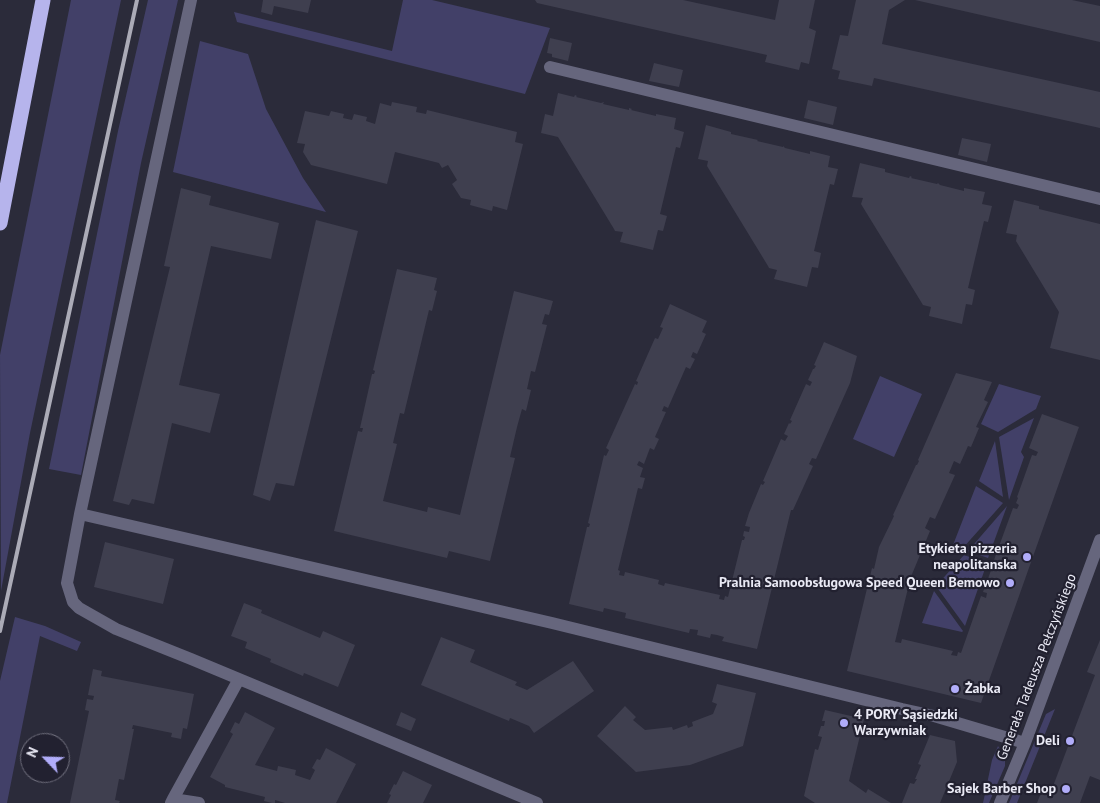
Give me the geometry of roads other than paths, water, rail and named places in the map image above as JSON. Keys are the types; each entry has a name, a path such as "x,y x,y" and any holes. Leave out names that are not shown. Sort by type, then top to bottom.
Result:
{"highway":[{"path":"0,223 43,0"}],"street":[{"path":"191,0 80,514 67,583 74,602 79,608 116,629 239,678 538,803"},
{"path":"550,67 1100,198"},
{"path":"80,514 536,619 934,716 1025,744"},
{"name":"Generała Tadeusza Pełczyńskiego","path":"1000,803 1025,744 1100,540"},
{"path":"198,803 172,801 239,678"}],"railway":[{"path":"0,631 137,0"}],"place":[{"name":"Etykieta pizzeria neapolitanska","path":"1027,557"},
{"name":"Pralnia Samoobsługowa Speed Queen Bemowo","path":"1010,583"},
{"name":"Żabka","path":"955,689"},
{"name":"4 PORY Sąsiedzki Warzywniak","path":"844,723"},
{"name":"Deli","path":"1070,741"},
{"name":"Sajek Barber Shop","path":"1066,789"}]}
